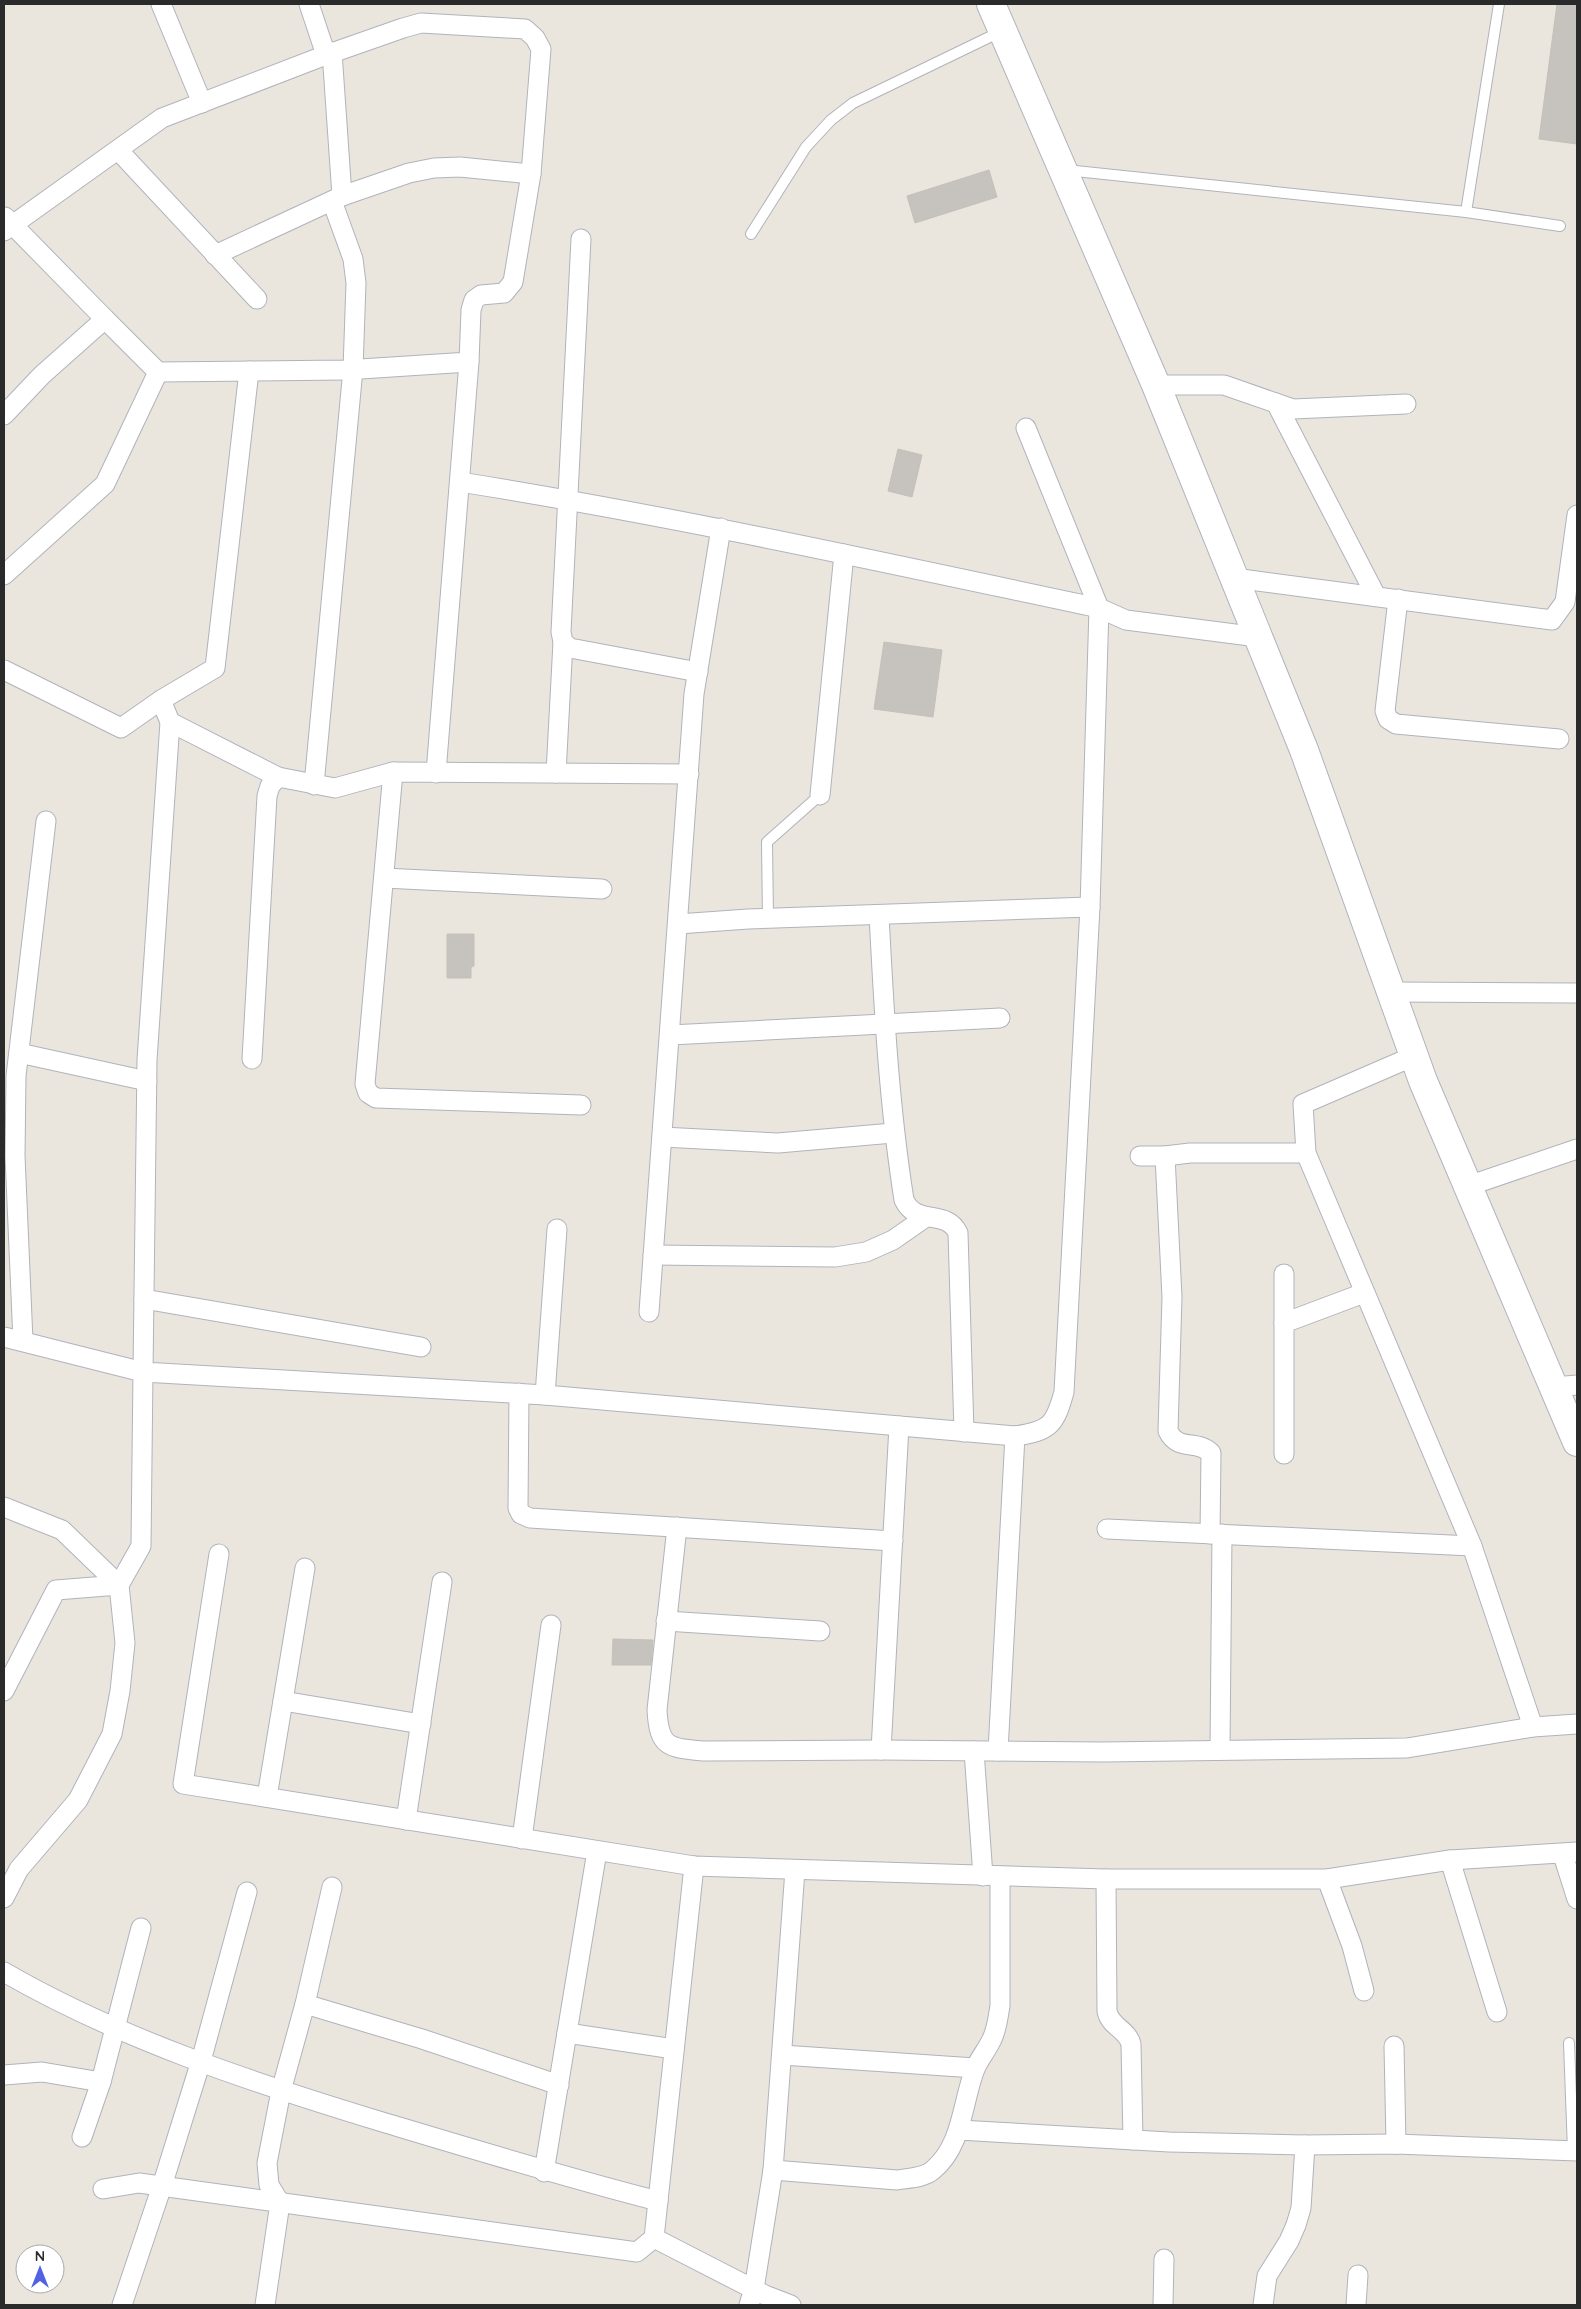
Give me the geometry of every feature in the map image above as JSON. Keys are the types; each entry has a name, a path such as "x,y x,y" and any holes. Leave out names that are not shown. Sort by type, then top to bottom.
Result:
{"street":[{"path":"161,4 202,103"},
{"path":"309,4 329,54 337,198 356,272 353,369 314,785"},
{"path":"991,4 1156,385 1304,750 1414,1056 1468,1186 1566,1386 1577,1442"},
{"path":"436,773 460,482 469,362 471,310 474,300 481,295 504,293 513,282 531,174 541,49 535,38 525,30 421,24 329,54 162,118 118,150 7,224 158,372 353,369 469,362"},
{"path":"118,150 257,299"},
{"path":"215,255 337,198 408,173 434,168 460,167 531,174"},
{"path":"556,773 563,642 561,632 581,239"},
{"path":"4,415 42,375 105,319"},
{"path":"4,670 121,728 161,700 215,668 249,371"},
{"path":"4,575 105,484 158,372"},
{"path":"1156,385 1224,385 1293,409 1406,404"},
{"path":"1276,403 1376,596"},
{"path":"4,1336 143,1372 519,1393 1015,1436 1036,1433 1048,1426 1057,1416 1064,1392 1090,907 1099,608 1026,428"},
{"path":"460,482 568,499 721,528 1099,608 1126,620 1258,637"},
{"path":"1234,578 1552,620 1565,602 1577,515"},
{"path":"649,1312 694,694 721,528"},
{"path":"820,795 844,554"},
{"path":"1398,599 1385,711 1388,719 1396,724 1559,739"},
{"path":"563,642 570,648 698,672"},
{"path":"4,1898 11,1866 78,1800 112,1734 120,1691 125,1643 119,1585 141,1546 147,1081 170,722 161,700"},
{"path":"170,722 278,777 335,788 393,772 689,774"},
{"path":"393,772 366,1084 368,1093 376,1098 581,1106"},
{"path":"252,1059 267,796 270,786 278,777"},
{"path":"23,1342 15,1156 16,1076 46,821"},
{"path":"384,878 602,889"},
{"path":"678,924 1090,907"},
{"path":"880,915 884,1024 893,1133 904,1200 908,1209 919,1216 944,1219 954,1225 958,1233 964,1432"},
{"path":"1391,992 1577,994"},
{"path":"670,1035 1000,1018"},
{"path":"19,1053 147,1081"},
{"path":"1414,1056 1303,1104 1306,1153 1472,1546 1533,1727"},
{"path":"662,1137 778,1143 893,1133"},
{"path":"1468,1186 1577,1149"},
{"path":"1140,1156 1190,1153 1306,1153"},
{"path":"1165,1156 1172,1297 1168,1431 1172,1440 1205,1447 1211,1453 1216,1534 1220,1750"},
{"path":"653,1255 834,1257 866,1252 893,1240 926,1217"},
{"path":"545,1395 557,1229"},
{"path":"1284,1274 1284,1454"},
{"path":"1284,1323 1364,1293"},
{"path":"144,1298 421,1347"},
{"path":"519,1393 518,1508 521,1514 530,1518 893,1541"},
{"path":"881,1750 898,1426"},
{"path":"998,1751 1015,1436"},
{"path":"4,1507 62,1530 119,1585"},
{"path":"677,1527 657,1710 658,1729 664,1742 681,1749 703,1752 1407,1748 1533,1727 1577,1724"},
{"path":"1107,1529 1472,1546"},
{"path":"219,1554 183,1784 694,1866 1106,1879 1327,1879 1450,1860 1570,1853 1577,1899"},
{"path":"267,1797 305,1568"},
{"path":"406,1820 442,1582"},
{"path":"4,1691 56,1590 119,1585"},
{"path":"666,1621 820,1631"},
{"path":"522,1839 550,1625"},
{"path":"283,1701 421,1724"},
{"path":"773,2170 897,2180 917,2178 933,2171 946,2154 959,2130 975,2068 993,2038 1000,2006 992,1876 974,1751"},
{"path":"544,2172 597,1851"},
{"path":"1450,1860 1497,2012"},
{"path":"103,2189 139,2184 162,2186 637,2252 654,2238 694,1866"},
{"path":"751,2297 773,2170 795,1870"},
{"path":"1106,1879 1107,2011 1108,2019 1130,2037 1133,2140"},
{"path":"1327,1879 1352,1946 1364,1992"},
{"path":"265,2305 280,2203 269,2185 267,2162 281,2091 305,2004 332,1887"},
{"path":"122,2305 201,2061 247,1892"},
{"path":"82,2137 116,2026 141,1928"},
{"path":"4,1972 48,1998 201,2061 281,2091 544,2172 658,2201"},
{"path":"305,2004 422,2039 559,2085"},
{"path":"567,2033 674,2049"},
{"path":"1394,2046 1396,2144"},
{"path":"782,2055 975,2068"},
{"path":"4,2075 42,2072 100,2082"},
{"path":"959,2130 1133,2140 1305,2145 1396,2144 1575,2151"},
{"path":"1264,2305 1267,2276 1289,2241 1299,2217 1305,2145"},
{"path":"654,2238 751,2297 765,2295 791,2305"},
{"path":"1164,2259 1164,2305"},
{"path":"1356,2305 1358,2275"}],"lane":[{"path":"1466,212 1499,4"},
{"path":"751,234 806,147 831,120 853,103 1002,30"},
{"path":"1063,170 1466,212 1560,226"},
{"path":"768,919 767,842 820,795"},
{"path":"1569,2043 1575,2151"}],"building":[{"path":"1557,4 1577,4 1577,144 1539,139"},
{"path":"989,170 997,197 915,223 907,196"},
{"path":"898,449 922,455 912,497 888,491"},
{"path":"884,642 942,650 933,717 874,709"},
{"path":"447,934 474,934 474,966 471,967 471,978 447,978"},
{"path":"613,1639 653,1640 651,1665 612,1665"}]}
